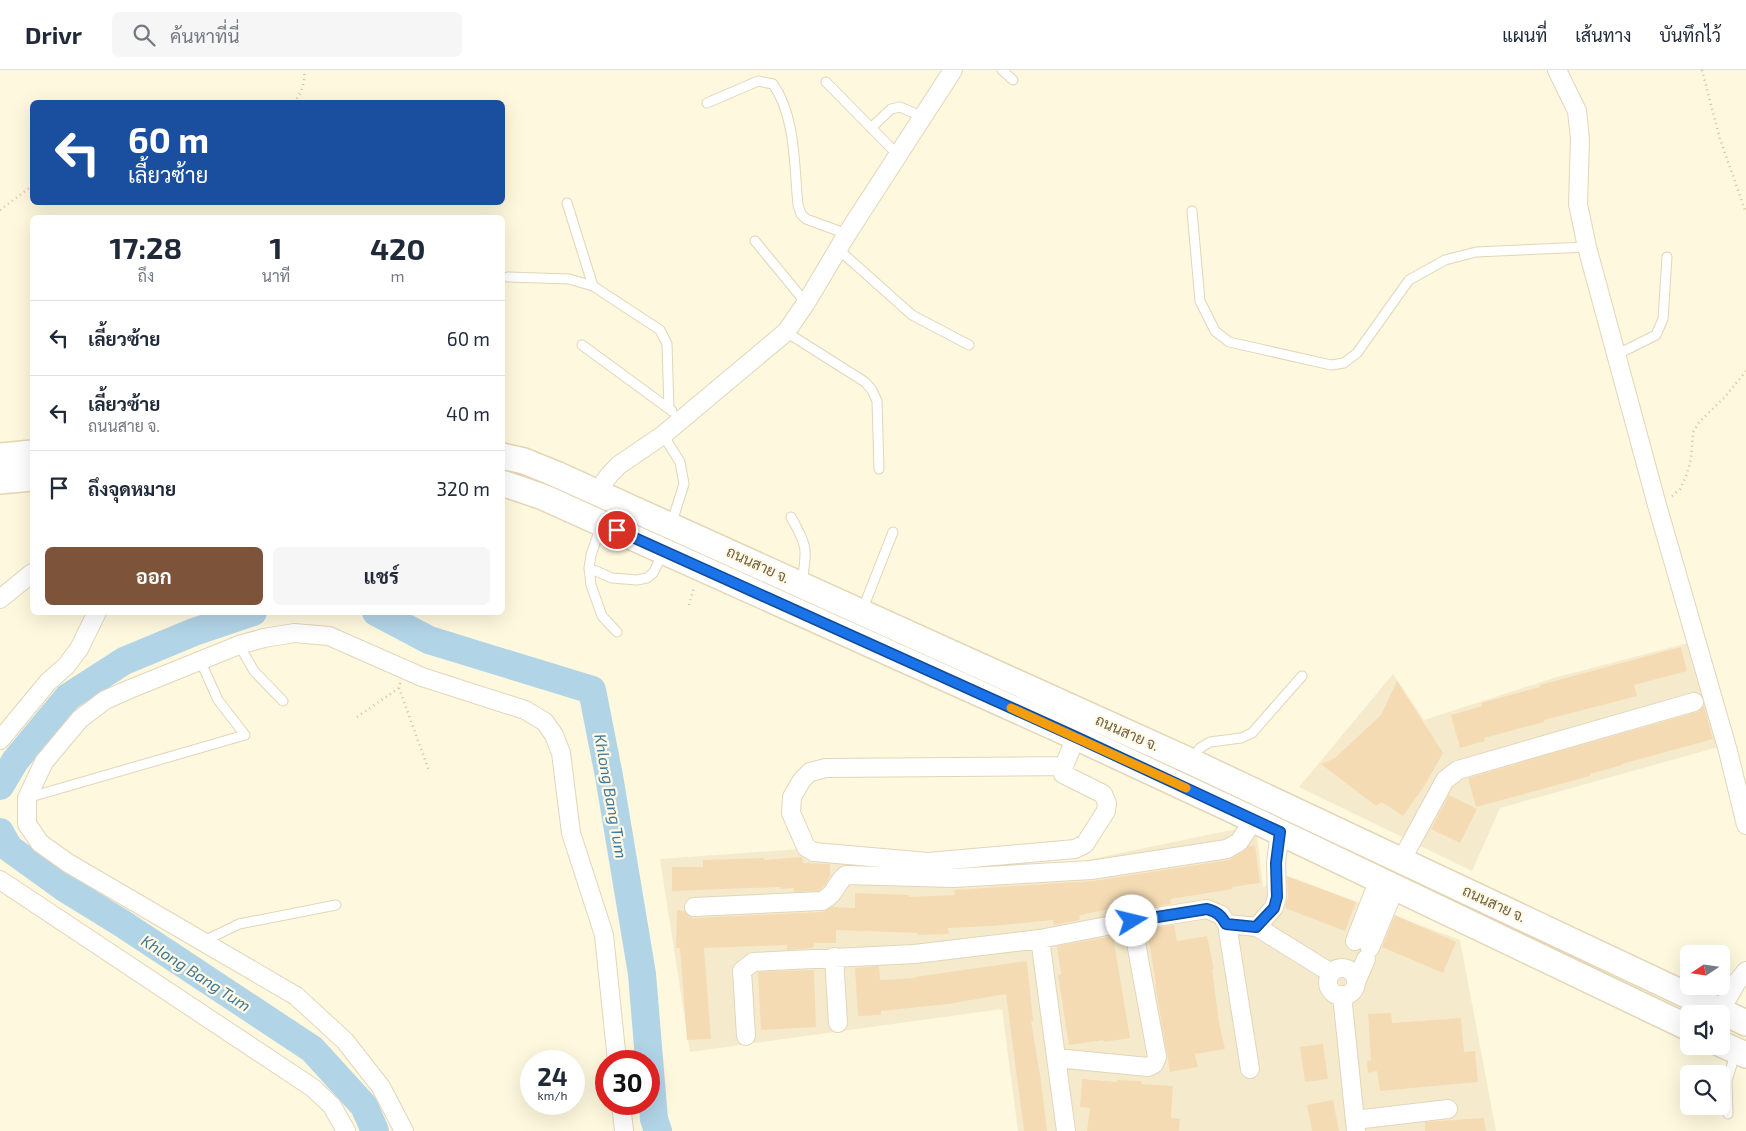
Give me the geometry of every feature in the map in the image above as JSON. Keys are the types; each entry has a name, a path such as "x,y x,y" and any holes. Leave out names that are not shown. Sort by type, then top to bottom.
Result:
{"main road":[{"path":"0,456 30,453"},
{"name":"ถนนสาย จ.","path":"505,454 597,492 1190,761 1707,1005"},
{"path":"0,482 30,478"},
{"name":"ถนนสาย จ.","path":"505,483 543,497 1076,737 1280,832 1680,1024"},
{"name":"ถนนสาย จ.","path":"1730,1016 1746,1023"}],"street":[{"path":"597,492 610,474 619,466 663,435 676,414 786,332 953,70"},
{"path":"1558,70 1577,111 1580,139 1578,204 1587,247 1657,505 1728,751 1746,826"},
{"path":"0,598 30,575"},
{"path":"0,740 48,682 66,666 79,649 96,615"},
{"path":"404,1131 381,1087 345,1041 296,996 68,863 40,843 27,824 27,798 44,762 80,719 105,700 240,645 264,638 294,633 329,636 422,676 525,710 545,722 554,735 561,753 571,833 604,935 615,1050"},
{"path":"1401,861 1446,780 1458,770 1694,702"},
{"path":"1064,766 826,768 810,772 802,780 792,797 791,813 806,846 814,852 928,862 1075,849 1085,844 1106,811 1107,802 1103,794 1063,774 1064,766 1076,737"},
{"path":"694,907 822,901 832,896 839,881 846,875 954,878 1091,870 1227,849 1239,842 1254,820"},
{"path":"1256,927 1274,908 1277,897 1276,863 1280,832"},
{"path":"0,880 313,1088 332,1106 346,1131"},
{"path":"1352,957 1328,978 1331,990 1336,994 1342,996 1352,992 1356,982 1354,975 1349,970 1352,957 1387,883"},
{"path":"746,1036 742,971 753,962 916,954 1040,939 1207,909 1221,915 1226,924 1250,1069"},
{"path":"1056,1058 1148,1067 1154,1064 1157,1057 1132,921"},
{"path":"1226,924 1256,927 1352,957"},
{"path":"1040,939 1066,1131"},
{"path":"834,958 838,1023"},
{"path":"1724,1005 1746,971"},
{"path":"1342,996 1355,1126 1448,1109"},
{"path":"622,1115 624,1131"}],"lane":[{"path":"1002,70 1013,80"},
{"path":"707,103 758,81 773,84 781,95 791,132 798,205 801,214 806,218 847,234"},
{"path":"826,82 898,155"},
{"path":"871,128 892,109 900,107 922,117"},
{"path":"566,203 593,286"},
{"path":"1192,211 1200,301 1215,331 1229,342 1331,365 1344,363 1356,353 1409,280 1445,260 1476,252 1587,247"},
{"path":"755,242 806,303"},
{"path":"838,249 912,315 969,345"},
{"path":"1616,355 1656,335 1663,319 1667,257"},
{"path":"508,277 569,280 593,286 660,330 667,344 676,414"},
{"path":"786,332 865,382 872,390 877,401 879,469"},
{"path":"582,345 676,414"},
{"path":"663,435 680,462 684,484 671,526"},
{"path":"791,517 804,539 806,553 801,585"},
{"path":"602,524 591,555 589,568 592,586 602,616 617,632"},
{"path":"862,612 892,532"},
{"path":"589,568 612,578 637,580 646,578 653,573 664,552"},
{"path":"240,645 254,671 282,701"},
{"path":"27,798 245,735 218,700 200,660"},
{"path":"1190,761 1200,748 1210,742 1241,738 1252,733 1302,676"},
{"path":"204,941 239,924 336,905"},
{"path":"1730,1067 1734,1050"}],"path":[{"path":"295,100 305,76 304,70"},
{"path":"1702,70 1720,139 1746,213"},
{"path":"0,210 30,188"},
{"path":"1657,505 1664,503 1680,489 1691,459 1693,432 1699,422 1725,397 1746,371"},
{"path":"357,717 398,688 405,669"},
{"path":"398,688 429,771"}],"shaded area":[{"path":"1692,642 1722,746 1500,808 1472,871 1299,787 1393,674 1424,720 1557,677"},
{"path":"1236,829 1257,834 1263,887 1287,876 1460,940 1496,1131 1018,1131 1002,1009 690,1052 660,859 800,849 931,869 1068,864"}],"building":[{"path":"1681,647 1687,671 1634,685 1637,696 1544,720 1544,722 1484,738 1485,741 1460,748 1451,715 1482,706 1481,703 1540,687 1540,685"},
{"path":"1397,681 1443,753 1425,785 1403,816 1382,802 1376,806 1321,764 1335,758 1381,715"},
{"path":"1704,706 1713,739 1622,764 1590,774 1590,776 1476,807 1468,778 1697,712"},
{"path":"1449,795 1477,809 1460,843 1431,829"},
{"path":"1255,845 1260,883 1170,899 1171,904 1144,908 1143,905 1109,909 1081,915 1079,916 1080,920 1054,925 1053,920 948,928 949,934 918,935 918,933 836,930 836,943 814,943 813,948 787,950 787,945 704,948 711,1039 687,1040 680,948 676,948 677,910 684,911 694,918 822,912 832,907 855,908 855,893 909,895 909,897 955,895 954,890 1093,881 1229,860 1249,846"},
{"path":"802,857 803,863 830,864 830,876 819,891 794,892 794,888 780,889 780,887 672,891 672,867 703,867 703,860 764,858 764,860"},
{"path":"1287,876 1356,902 1345,931 1285,908 1288,897"},
{"path":"1395,915 1456,942 1443,973 1382,947"},
{"path":"1174,925 1177,941 1207,936 1214,969 1212,969 1219,1022 1225,1049 1195,1054 1198,1067 1170,1072 1147,929"},
{"path":"1113,936 1130,1038 1069,1045 1058,975 1061,974 1057,946"},
{"path":"1027,961 1033,1021 1031,1021 1047,1131 1024,1131 1006,994 948,1004 881,1011 881,1015 858,1016 855,968 879,966 880,980 915,978"},
{"path":"814,970 816,1027 761,1030 758,972"},
{"path":"1391,1013 1392,1023 1461,1018 1464,1052 1475,1051 1478,1082 1380,1091 1377,1071 1368,1073 1367,1061 1371,1060 1368,1014"},
{"path":"1323,1044 1328,1079 1305,1082 1300,1047"},
{"path":"1082,1079 1117,1082 1117,1080 1142,1081 1141,1084 1173,1086 1171,1118 1180,1119 1179,1131 1087,1131 1090,1108 1080,1107"},
{"path":"1333,1100 1339,1131 1312,1131 1307,1105"},
{"path":"1484,1118 1486,1131 1425,1131 1425,1122"}],"waterway":[{"name":"Khlong Bang Tum","path":"0,786 15,761 68,697 124,661 194,632 244,615"},
{"name":"Khlong Bang Tum","path":"382,615 429,640 592,690 609,776 642,974 654,1119 658,1131"},
{"name":"Khlong Bang Tum","path":"0,832 9,848 63,887 123,924 312,1049 364,1106 375,1131"}],"slow traffic":[{"path":"1011,708 1186,788"}],"route":[{"path":"617,530 1076,737 1280,832 1276,863 1277,897 1274,908 1256,927 1226,924 1221,915 1207,909 1132,921"}]}
